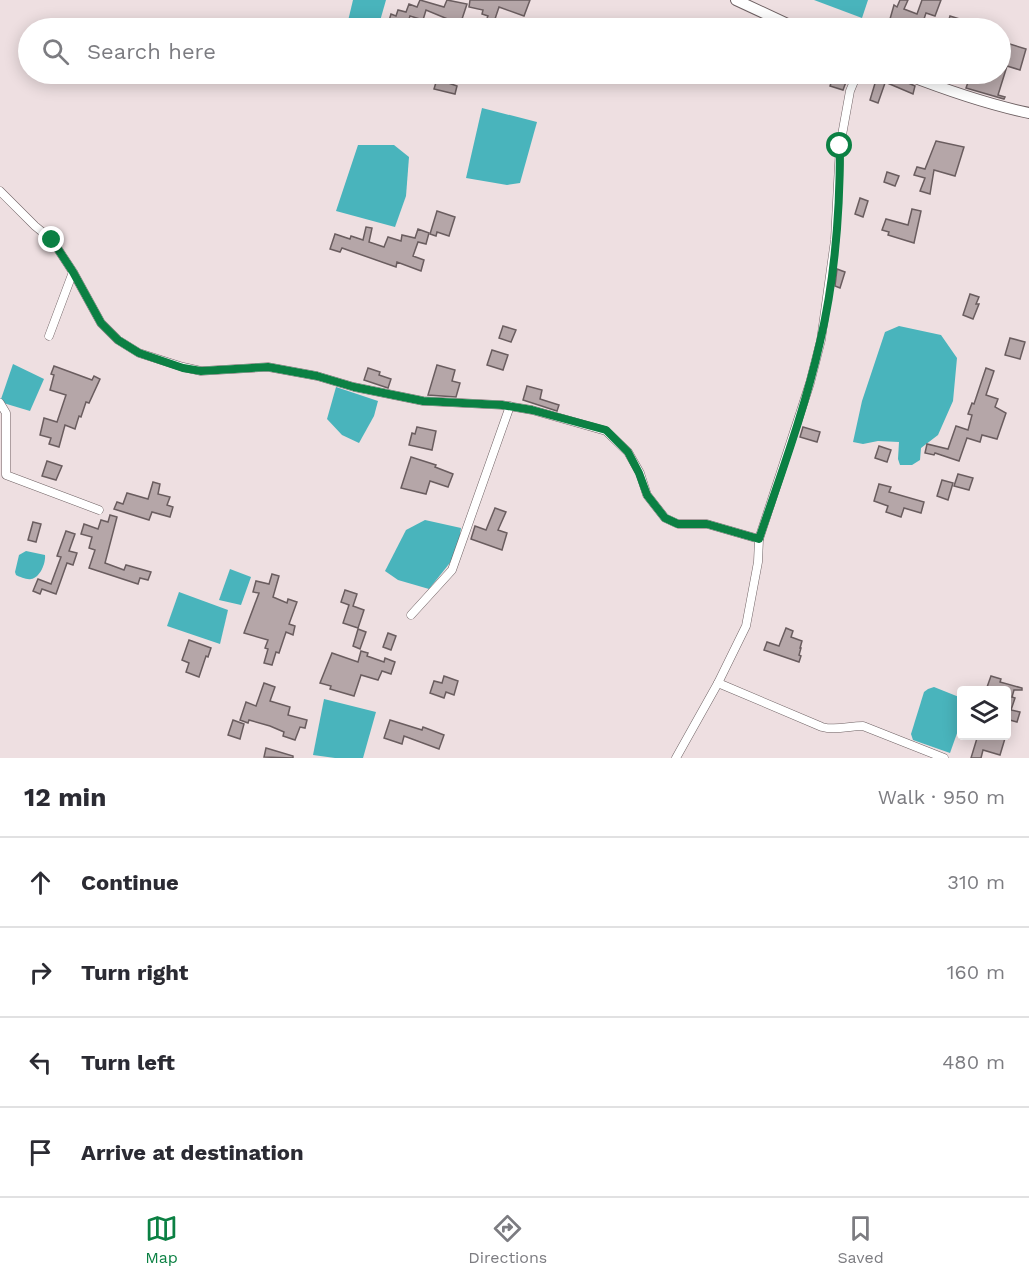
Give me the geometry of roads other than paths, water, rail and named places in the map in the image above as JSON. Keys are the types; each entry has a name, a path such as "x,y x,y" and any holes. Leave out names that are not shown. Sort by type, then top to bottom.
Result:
{"main road":[{"path":"736,0 775,18"},
{"path":"931,84 993,105 1029,113"}],"street":[{"path":"676,758 718,683 746,626 758,562 759,539 797,425 821,340 835,240 840,146 853,84"},
{"path":"0,191 52,240 73,272 101,323 118,340 139,353 183,368 201,371 218,372 268,367 423,401 510,406 606,430 628,452 647,495 671,522 707,524 759,539"},
{"path":"49,336 73,272"},
{"path":"0,403 6,413 6,476 99,510"},
{"path":"411,615 452,570 510,406"},
{"path":"718,683 822,727 837,729 863,726 944,758"}],"water":[{"path":"353,0 386,0 381,18 349,18"},
{"path":"814,0 868,0 862,18"},
{"path":"482,108 537,122 520,183 507,185 466,178"},
{"path":"358,145 394,145 409,157 406,196 395,227 336,211"},
{"path":"899,326 941,335 957,358 953,401 938,435 921,448 920,460 912,465 900,465 899,442 878,441 863,444 853,442 862,401 885,332"},
{"path":"13,364 44,379 30,411 0,402"},
{"path":"336,387 378,401 374,416 359,443 342,435 327,419"},
{"path":"425,520 461,528 457,554 429,589 398,580 385,571 406,530"},
{"path":"26,551 45,555 42,570 31,579 19,577 15,572 19,555"},
{"path":"230,569 251,577 241,605 219,600"},
{"path":"179,592 228,610 220,644 167,626"},
{"path":"934,687 957,696 957,733 950,753 913,740 911,734 924,692"},
{"path":"324,699 376,712 363,758 313,755"}]}
